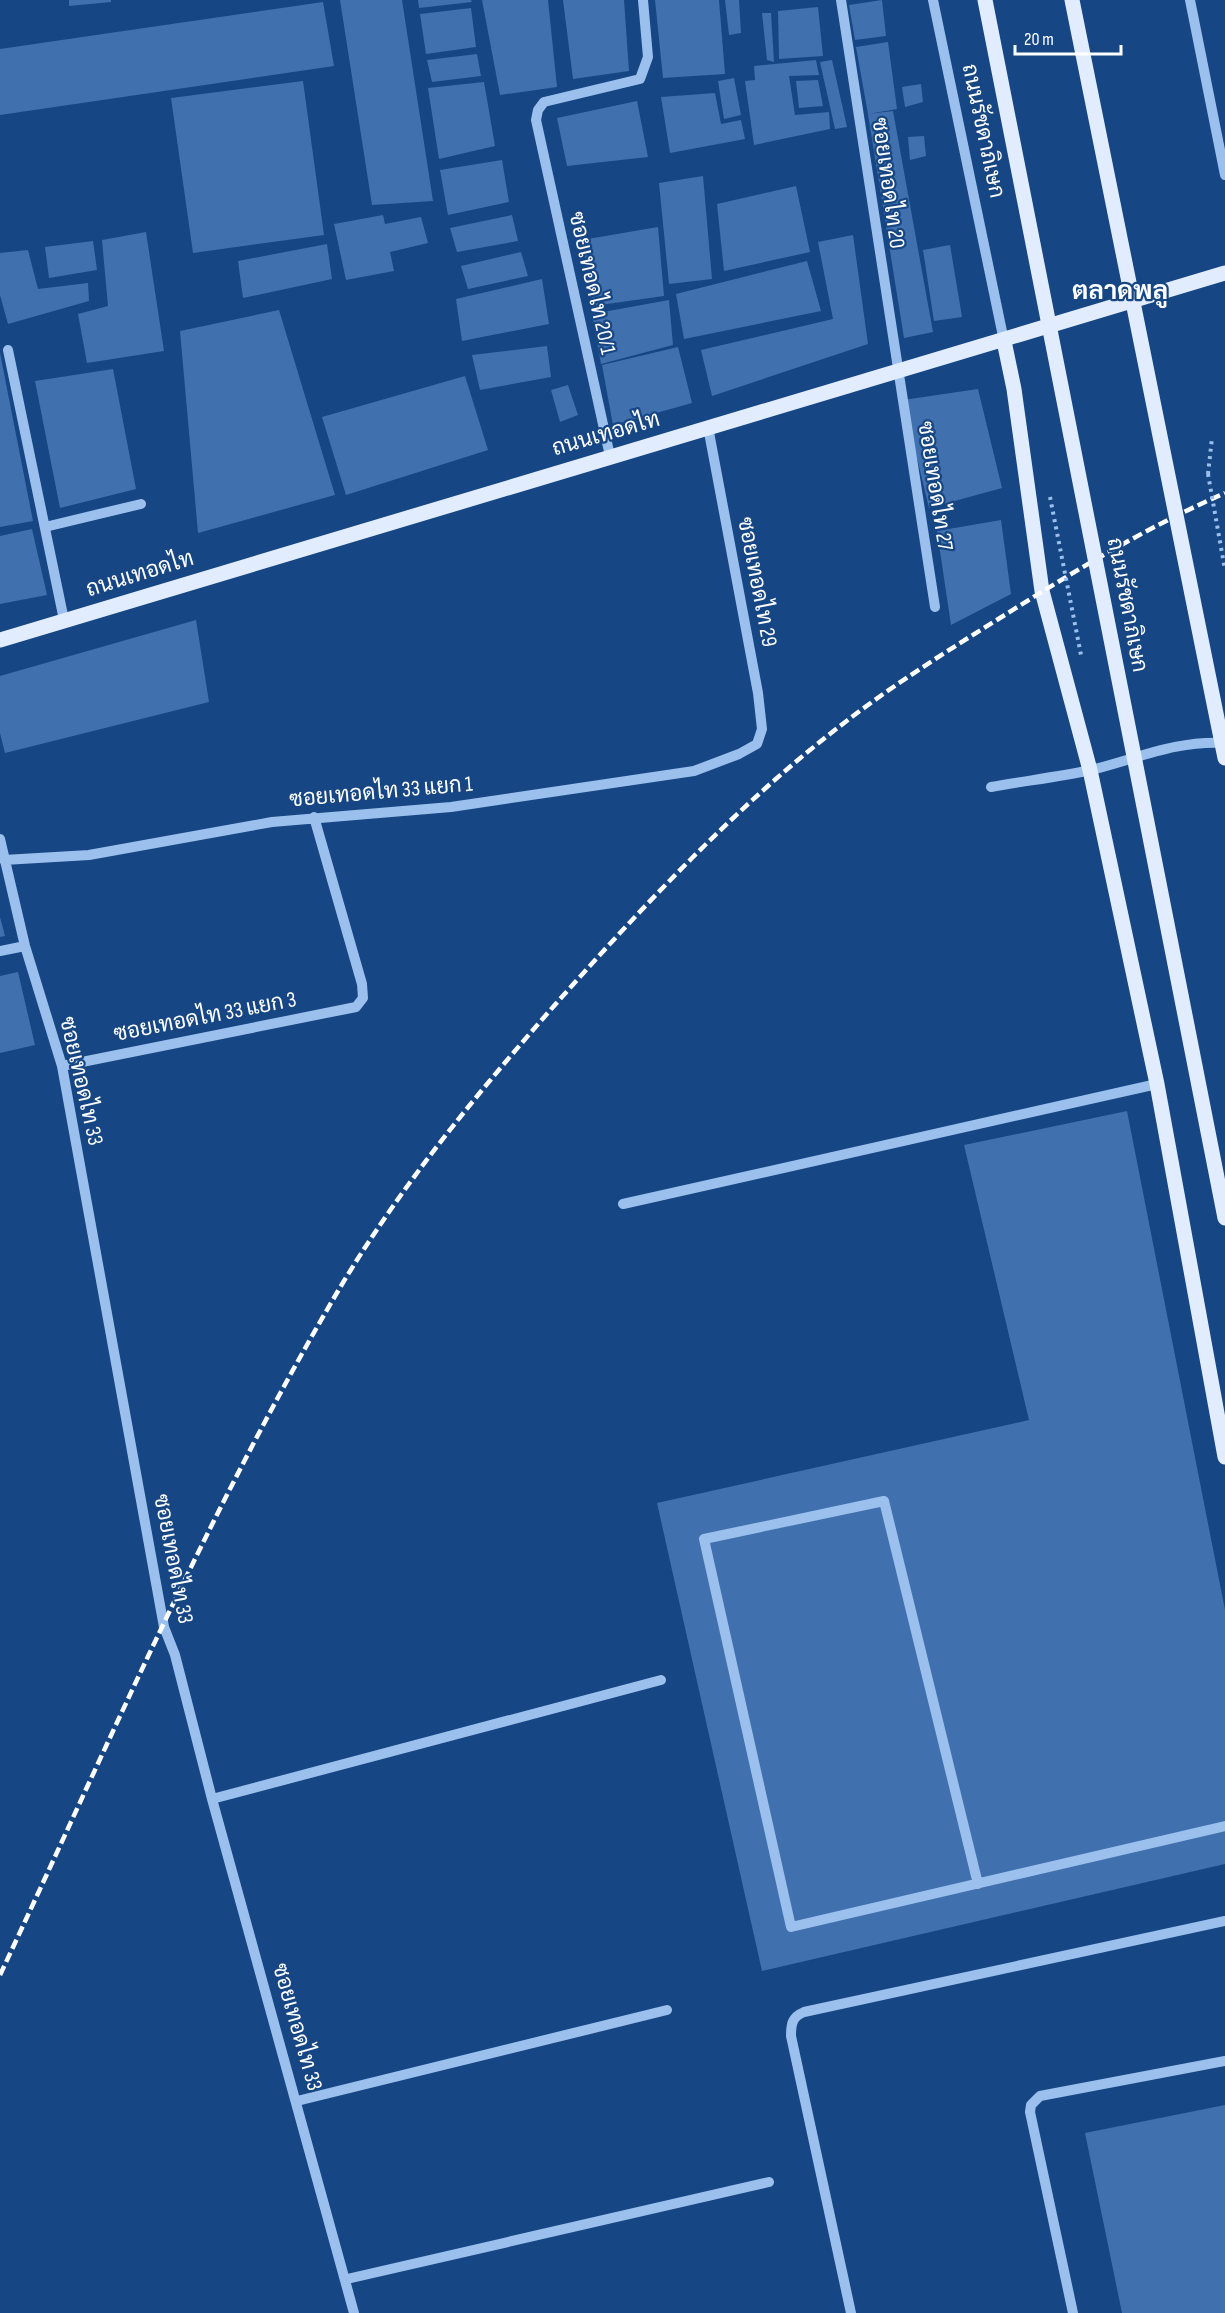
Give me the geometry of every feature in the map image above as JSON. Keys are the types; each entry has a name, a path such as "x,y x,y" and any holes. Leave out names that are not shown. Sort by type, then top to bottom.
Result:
{"main road":[{"name":"ถนนรัชดาภิเษก","path":"986,0 1225,1218"},
{"path":"1072,0 1225,758"},
{"name":"ถนนเทอดไท","path":"0,640 1225,273"},
{"path":"1004,341 1014,389 1042,591 1090,770 1157,1084 1225,1457"}],"street":[{"name":"ซอยเทอดไท 20/1","path":"610,456 536,120 538,110 544,102 640,79 648,57 643,0"},
{"name":"ซอยเทอดไท 20","path":"841,0 897,371"},
{"name":"ถนนรัชดาภิเษก","path":"933,0 1004,341"},
{"path":"1190,0 1225,175"},
{"path":"8,350 64,620"},
{"name":"ซอยเทอดไท 27","path":"897,371 935,607"},
{"name":"ซอยเทอดไท 29","path":"708,428 758,693 762,729 757,744"},
{"path":"45,527 141,504"},
{"path":"991,787 1090,770 1157,750 1201,742 1225,743"},
{"name":"ซอยเทอดไท 33 แยก 1","path":"4,860 89,855 314,817 451,807 694,771 739,754 757,744"},
{"name":"ซอยเทอดไท 33 แยก 3","path":"62,1066 356,1007 363,998 362,984 314,817"},
{"name":"ซอยเทอดไท 33","path":"0,839 25,946 62,1066 164,1627 175,1655 212,1799 347,2279 354,2313"},
{"path":"0,951 25,946"},
{"path":"623,1204 1157,1084"},
{"path":"978,1884 884,1501 704,1539 790,1927 978,1884 1225,1826"},
{"path":"212,1799 661,1680"},
{"path":"851,2313 791,2036 790,2025 794,2019 804,2012 1225,1921"},
{"path":"297,2101 667,2010"},
{"path":"1073,2313 1030,2112 1031,2105 1040,2096 1225,2061"},
{"path":"347,2279 769,2182"}],"path":[{"path":"1212,438 1208,474 1225,570"},
{"path":"1050,497 1081,655"}],"building":[{"path":"69,0 111,0 111,2 69,6"},
{"path":"340,0 402,0 433,201 372,205"},
{"path":"418,0 471,0 472,2 419,8"},
{"path":"482,0 548,0 557,87 500,95"},
{"path":"563,0 624,0 629,71 573,79"},
{"path":"655,0 719,0 725,74 663,78"},
{"path":"725,0 739,0 741,33 729,35"},
{"path":"882,0 886,36 855,40 849,5"},
{"path":"323,2 334,66 0,115 0,49"},
{"path":"818,7 823,56 779,59 778,11"},
{"path":"471,8 476,47 426,54 420,14"},
{"path":"762,13 771,13 774,62 767,60"},
{"path":"888,42 897,109 868,114 856,47"},
{"path":"477,54 481,76 432,82 427,60"},
{"path":"816,60 819,75 789,76 795,115 829,112 830,129 754,145 745,81 755,80 754,66"},
{"path":"832,60 847,127 835,129 820,62"},
{"path":"734,78 741,115 724,119 718,81"},
{"path":"818,80 823,106 799,108 796,81"},
{"path":"303,81 324,235 193,253 171,98"},
{"path":"484,82 495,146 439,159 428,88"},
{"path":"921,84 923,102 905,107 902,87"},
{"path":"715,93 721,124 741,120 745,139 670,153 661,97"},
{"path":"637,101 648,157 567,166 557,118"},
{"path":"893,111 933,332 904,338 868,114"},
{"path":"924,136 926,156 910,160 908,137"},
{"path":"502,160 509,202 448,215 440,170"},
{"path":"703,176 712,279 669,284 659,183"},
{"path":"796,186 810,252 724,271 717,204"},
{"path":"383,215 385,224 421,217 428,243 390,252 394,271 346,280 334,224"},
{"path":"512,215 518,241 457,252 450,228"},
{"path":"658,227 664,296 593,306 582,240"},
{"path":"146,232 164,351 87,363 78,314 108,306 102,240"},
{"path":"853,235 868,344 712,396 701,350 833,319 818,242"},
{"path":"93,241 97,270 49,278 45,247"},
{"path":"327,244 332,279 243,298 238,261"},
{"path":"950,245 962,317 934,321 923,250"},
{"path":"28,250 38,289 88,283 89,301 8,324 0,295 0,253"},
{"path":"521,252 528,276 468,289 461,266"},
{"path":"807,261 821,311 684,339 676,294"},
{"path":"542,279 549,324 462,341 456,299"},
{"path":"669,300 673,345 601,364 592,314"},
{"path":"279,310 335,495 198,533 180,331"},
{"path":"547,346 551,377 480,390 472,355"},
{"path":"678,347 692,403 613,425 602,365"},
{"path":"0,353 33,521 0,527"},
{"path":"113,369 136,489 60,508 35,381"},
{"path":"465,376 488,450 346,495 322,417"},
{"path":"568,385 578,415 560,422 551,390"},
{"path":"978,389 1002,488 929,508 903,400"},
{"path":"1001,520 1011,594 951,625 937,531"},
{"path":"32,529 47,595 0,604 0,536"},
{"path":"196,620 209,702 5,753 0,733 0,676"},
{"path":"0,917 5,936 0,937"},
{"path":"18,972 35,1045 0,1053 0,976"},
{"path":"1127,1111 1225,1610 1225,1864 762,1971 657,1503 1029,1420 964,1145"},
{"path":"1225,2105 1225,2313 1122,2313 1085,2133"}],"railway":[{"path":"0,1975 161,1629 246,1458 291,1374 338,1291 386,1216 412,1179 495,1074 586,970 656,895 729,822 805,754 882,695 960,643 1110,551 1225,493"}],"district":[{"name":"ตลาดพลู","path":"1120,291"}]}
